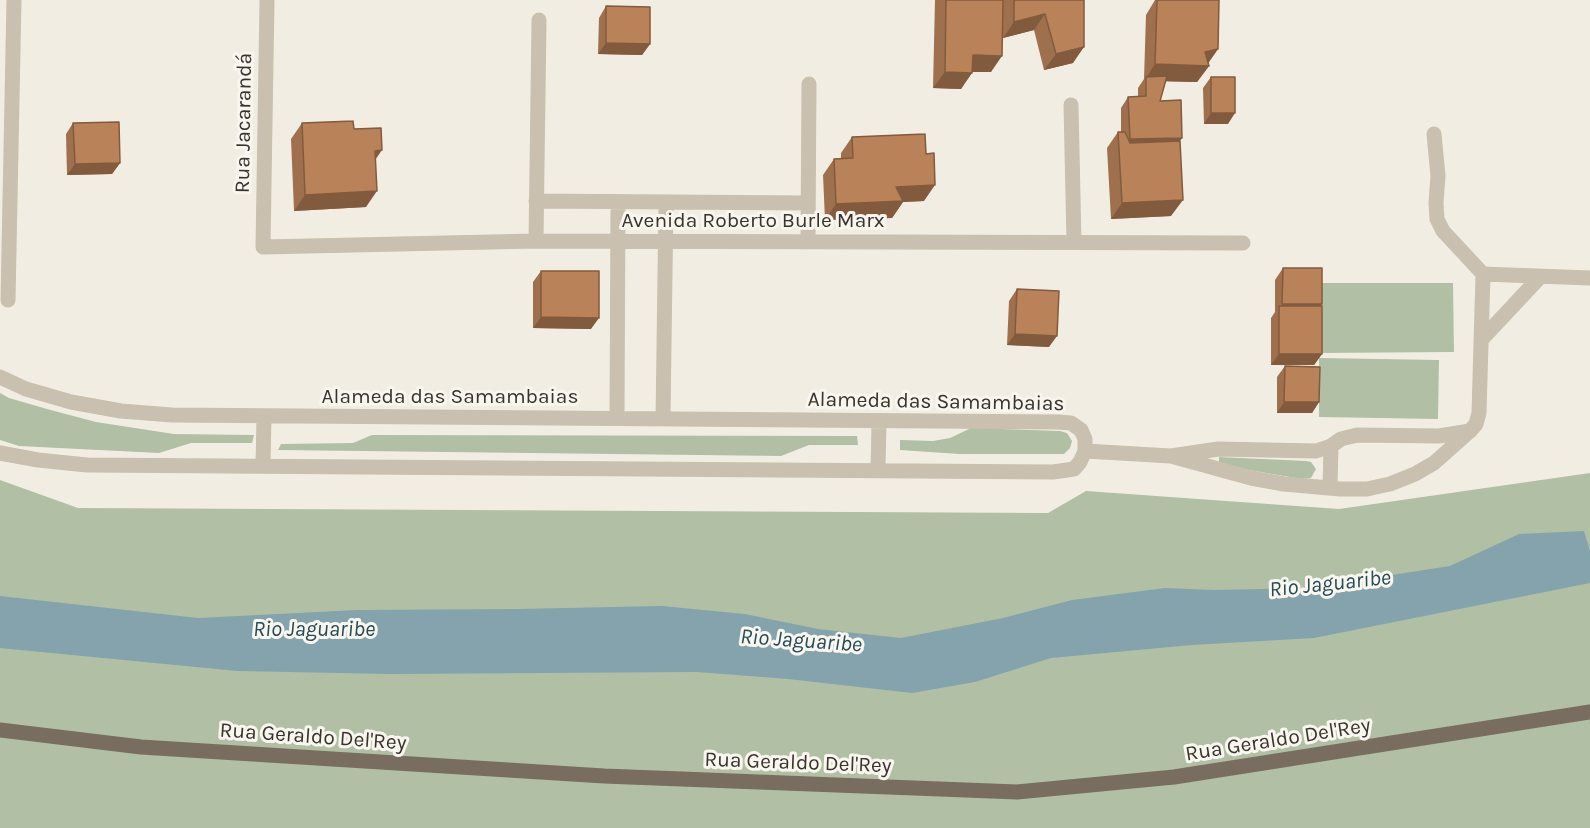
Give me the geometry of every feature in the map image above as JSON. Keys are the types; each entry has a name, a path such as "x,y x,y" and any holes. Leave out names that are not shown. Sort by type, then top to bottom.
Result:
{"main road":[{"name":"Rua Geraldo Del'Rey","path":"0,730 141,747 604,776 1017,792 1174,777 1590,712"}],"street":[{"path":"8,300 14,0"},
{"name":"Rua Jacarandá","path":"263,247 267,0"},
{"path":"536,241 539,20"},
{"path":"808,84 808,241"},
{"path":"1071,105 1074,242"},
{"path":"1171,456 1251,478 1284,484 1367,489 1390,484 1434,463 1476,424 1479,413 1482,274 1443,231 1437,219 1438,176 1434,134"},
{"path":"536,201 808,203"},
{"path":"617,418 618,202"},
{"path":"663,419 666,202"},
{"name":"Avenida Roberto Burle Marx","path":"263,247 536,241 1243,243"},
{"path":"1482,274 1590,278"},
{"path":"1481,340 1540,277"},
{"name":"Alameda das Samambaias","path":"0,377 71,402 121,411 172,415 1071,423 1081,430 1085,440 1085,452"},
{"path":"263,465 264,417"},
{"path":"878,470 879,422"},
{"path":"0,453 87,465 1063,472 1074,469 1085,452 1171,456 1228,448 1316,451 1331,446 1341,439 1357,435 1439,436 1470,431"},
{"path":"1330,487 1331,446"}],"green space":[{"path":"1319,283 1453,283 1454,352 1320,353"},
{"path":"1319,358 1439,360 1438,419 1319,417"},
{"path":"0,393 9,398 96,422 174,434 254,435 252,443 191,443 159,453 19,446 0,440"},
{"path":"971,428 1060,431 1067,433 1072,441 1070,448 1064,454 959,454 900,450 900,440 933,441 950,438"},
{"path":"372,435 857,436 858,445 809,445 781,456 278,450 281,444 353,443"},
{"path":"1219,457 1306,461 1311,462 1316,469 1311,478 1302,479 1219,465"},
{"path":"1590,473 1590,828 0,828 0,480 78,508 1048,513 1086,491 1339,509"}],"water":[{"name":"Rio Jaguaribe","path":"1584,531 1590,551 1590,583 1314,638 1192,645 1051,658 975,682 912,693 788,679 697,672 391,674 237,671 0,648 0,596 198,618 357,610 662,606 745,614 818,629 901,638 1003,618 1072,600 1165,588 1214,590 1308,588 1450,566 1519,534"}],"building":[{"path":"946,0 1003,0 1002,56 973,55 972,73 945,72"},
{"path":"1014,0 1084,0 1084,47 1056,54 1045,14 1014,22"},
{"path":"1157,0 1219,0 1218,49 1205,52 1209,66 1155,64"},
{"path":"606,6 650,7 650,44 606,43"},
{"path":"1167,76 1160,101 1181,100 1182,138 1130,139 1128,97 1146,96 1146,77"},
{"path":"1211,77 1235,77 1235,113 1211,113"},
{"path":"353,121 354,129 381,128 382,150 375,151 377,191 305,195 302,123"},
{"path":"119,122 120,163 75,164 73,123"},
{"path":"1118,132 1125,132 1130,143 1180,141 1183,200 1122,203"},
{"path":"925,134 926,154 934,153 935,185 896,187 903,201 836,204 834,159 853,158 852,137"},
{"path":"1283,268 1322,268 1322,304 1282,304"},
{"path":"541,271 599,271 599,318 541,317"},
{"path":"1017,289 1059,291 1057,336 1015,334"},
{"path":"1279,306 1322,306 1322,354 1279,354"},
{"path":"1285,366 1320,367 1319,402 1284,402"}]}
